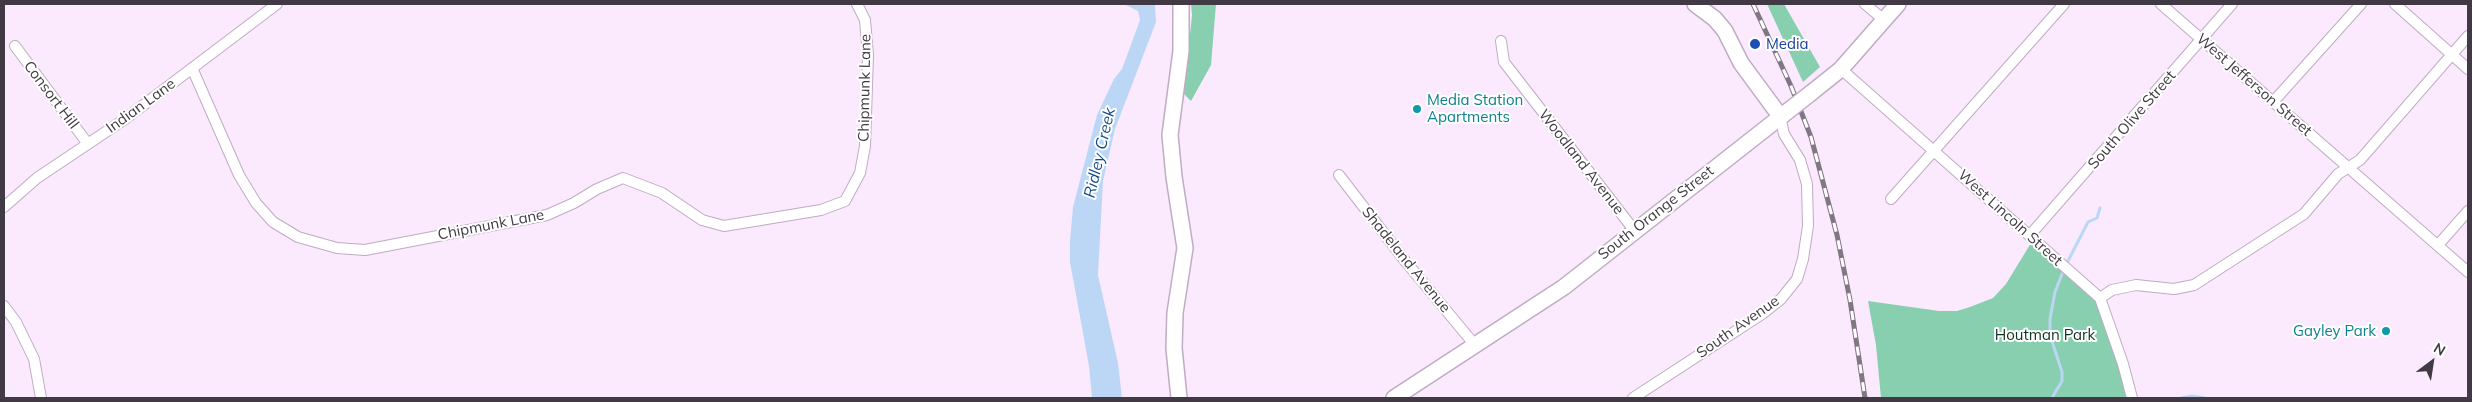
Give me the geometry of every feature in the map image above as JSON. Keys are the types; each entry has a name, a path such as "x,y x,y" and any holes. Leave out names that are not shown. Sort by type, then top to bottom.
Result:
{"main road":[{"path":"1178,398 1174,348 1175,313 1185,248 1174,177 1170,135 1181,51 1181,4"},
{"path":"1695,4 1715,19 1725,31 1741,63 1784,113"},
{"name":"South Orange Street","path":"1394,398 1564,287 1634,230 1841,69 1898,4"}],"street":[{"name":"Chipmunk Lane","path":"192,68 239,175 256,203 273,222 298,237 337,248 365,250 547,215 623,178 662,193 702,220 724,226 821,210 845,201 860,173 865,146 868,54 865,20 857,4"},
{"path":"1865,4 1884,20"},
{"path":"1891,199 2064,4"},
{"name":"West Jefferson Street","path":"2161,4 2468,272"},
{"name":"South Olive Street","path":"2030,235 2232,4"},
{"path":"2273,102 2361,4"},
{"path":"2395,4 2468,69"},
{"name":"Indian Lane","path":"4,207 37,178 88,144 192,68 272,5"},
{"path":"2100,298 2112,290 2136,285 2174,289 2194,285 2304,214 2338,174 2360,160 2468,36"},
{"name":"Woodland Avenue","path":"1501,42 1504,62 1634,230"},
{"name":"Consort Hill","path":"15,46 88,144"},
{"name":"West Lincoln Street","path":"1841,69 2100,298 2123,364 2132,398"},
{"name":"South Avenue","path":"1633,398 1762,314 1781,299 1797,279 1803,259 1808,226 1807,184 1800,160 1784,134 1784,113"},
{"name":"Shadeland Avenue","path":"1339,175 1406,262 1474,344"},
{"path":"2438,245 2468,210"},
{"path":"4,306 16,322 31,353 41,398"}],"green space":[{"path":"1191,4 1216,4 1211,65 1191,101 1184,94 1192,15"},
{"path":"1767,4 1784,4 1820,67 1803,82"},
{"name":"Houtman Park","path":"2031,243 2100,298 2132,398 1881,398 1876,345 1868,301 1939,311 1957,311 1970,307 1993,298 2006,284"}],"water":[{"name":"Ridley Creek","path":"1124,4 1155,4 1156,22 1115,129 1103,181 1098,275 1118,363 1122,398 1092,398 1089,366 1070,262 1070,241 1073,207 1097,115 1114,79 1122,69 1140,20 1138,11"}],"waterway":[{"path":"2068,261 2088,222 2097,218 2100,208"},
{"path":"2052,398 2062,381 2062,372 2050,335 2050,319 2055,292 2062,274"},
{"path":"2181,398 2192,396 2205,398"}],"railway":[{"path":"1753,4 1791,86 1811,137 1837,235 1850,300 1865,398"}],"place":[{"name":"Media","path":"1755,44"},
{"name":"Media Station Apartments","path":"1417,109"},
{"name":"Gayley Park","path":"2386,331"}]}
